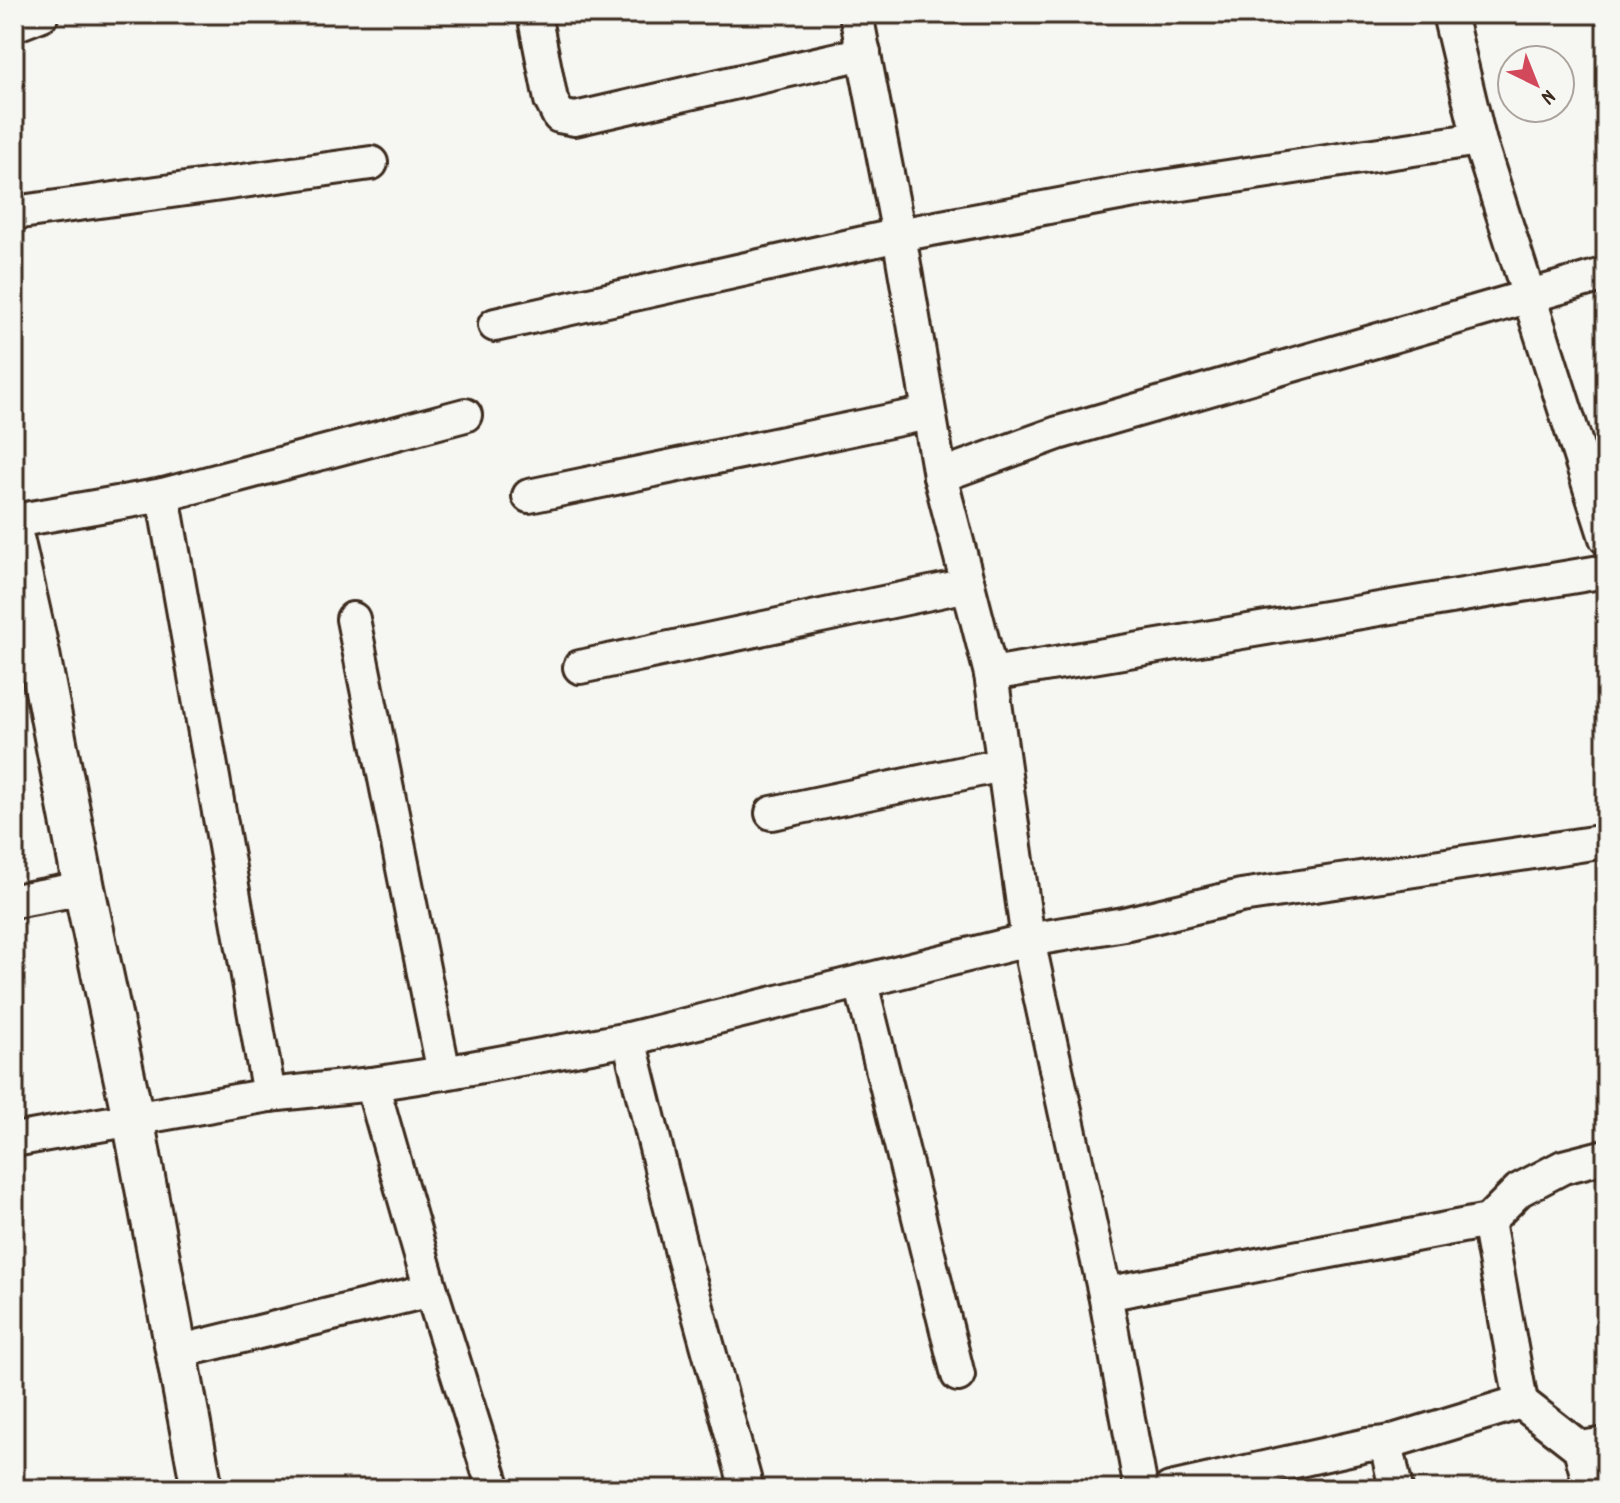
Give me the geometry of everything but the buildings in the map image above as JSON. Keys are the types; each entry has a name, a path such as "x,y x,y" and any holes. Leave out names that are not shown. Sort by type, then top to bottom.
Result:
{"street":[{"path":"14,25 42,14"},
{"path":"534,14 551,100 559,116 575,119 864,53"},
{"path":"856,14 899,235 940,476 991,674 1028,940 1105,1294 1141,1489"},
{"path":"1449,14 1479,139 1606,538"},
{"path":"495,325 899,235 1129,192 1479,139"},
{"path":"14,213 371,163"},
{"path":"940,476 1058,433 1606,274"},
{"path":"529,496 928,413"},
{"path":"14,521 163,495 465,415"},
{"path":"163,495 269,1095"},
{"path":"14,542 27,656 84,888 133,1118 202,1489"},
{"path":"991,674 1606,571"},
{"path":"580,667 968,585"},
{"path":"353,619 444,1073"},
{"path":"772,813 1002,765"},
{"path":"14,1140 269,1095 444,1073 629,1039 1028,940 1124,924 1241,896 1606,841"},
{"path":"14,901 84,888"},
{"path":"861,983 958,1375"},
{"path":"629,1039 678,1238 747,1489"},
{"path":"372,1084 431,1290 494,1489"},
{"path":"1105,1294 1488,1221 1519,1190 1563,1167 1606,1156"},
{"path":"1488,1221 1521,1402 1593,1446 1591,1489"},
{"path":"177,1352 431,1290"},
{"path":"1170,1489 1386,1443 1521,1402"},
{"path":"1386,1443 1396,1489"}]}
